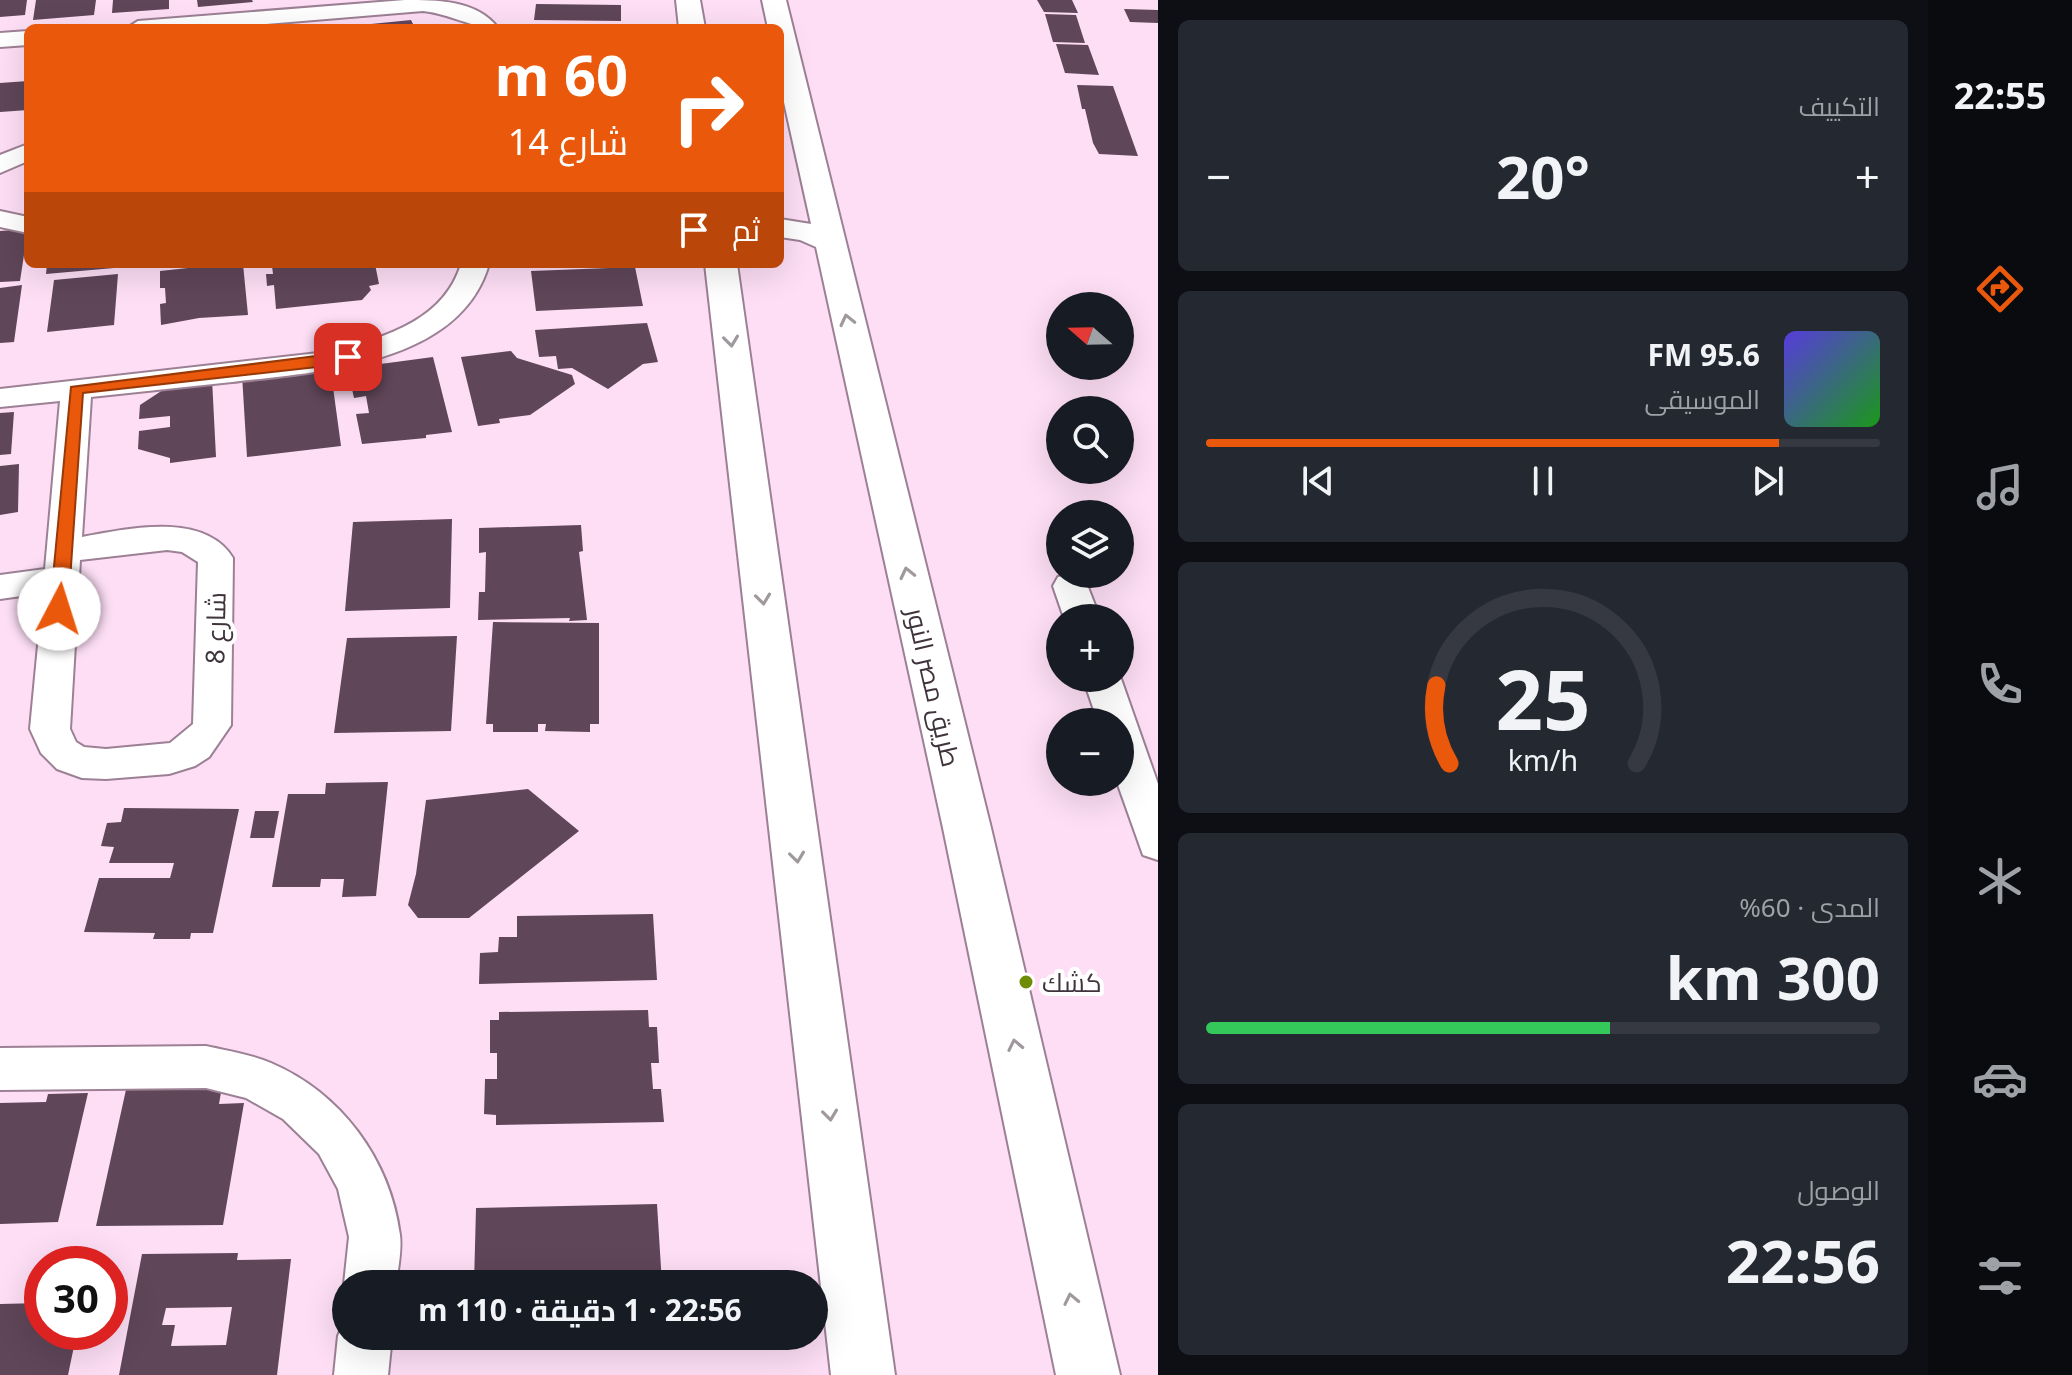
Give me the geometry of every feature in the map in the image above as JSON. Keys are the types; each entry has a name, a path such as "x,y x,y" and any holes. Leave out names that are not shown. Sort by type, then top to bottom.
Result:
{"street":[{"path":"688,0 691,24"},
{"name":"طريق مصر النور","path":"774,0 778,24"},
{"path":"188,24 423,5 461,11 483,24"},
{"path":"0,40 24,38"},
{"name":"طريق مصر النور","path":"784,62 804,186 828,241 971,843 1088,1375"},
{"path":"0,165 24,153"},
{"path":"784,229 807,232 828,241"},
{"path":"0,398 326,362 371,351 410,335 442,316 463,293 475,268"},
{"path":"722,268 863,1375"},
{"path":"0,587 63,565 76,390"},
{"name":"شارع 8","path":"176,538 201,543 216,558 212,725 196,747 174,757 92,765 75,762 61,754 52,743 50,729 63,565 176,538"},
{"path":"1134,772 1158,843"},
{"path":"0,1069 206,1067 256,1079 300,1103 336,1138 361,1183 375,1237 371,1270"},
{"path":"361,1375 364,1350"}],"building":[{"path":"0,0 27,0 25,15 0,17"},
{"path":"36,0 96,0 94,15 33,20"},
{"path":"113,0 169,0 169,9 112,13"},
{"path":"197,0 252,0 253,2 198,7"},
{"path":"1037,0 1072,0 1078,13 1044,12"},
{"path":"536,4 621,5 621,21 534,20"},
{"path":"1124,9 1158,10 1158,23 1130,22"},
{"path":"1045,14 1076,15 1085,43 1053,42"},
{"path":"411,20 413,24 371,24"},
{"path":"1056,44 1088,45 1099,75 1065,73"},
{"path":"24,81 24,110 0,112 0,83"},
{"path":"1077,85 1113,86 1138,156 1099,154 1093,143 1085,109 1082,109"},
{"path":"24,229 20,281 0,282 0,231"},
{"path":"47,268 114,268 46,274"},
{"path":"243,268 248,315 199,318 161,325 160,304 166,303 165,288 160,288 160,271"},
{"path":"272,268 376,268 379,284 369,286 371,290 362,300 276,309 274,285 267,286 266,274 273,274"},
{"path":"635,268 643,306 536,311 531,271"},
{"path":"118,274 114,325 47,332 54,280"},
{"path":"22,285 14,342 0,343 0,288"},
{"path":"647,323 658,362 643,364 608,389 572,368 558,369 556,356 539,357 535,330"},
{"path":"511,351 517,358 572,375 575,384 530,415 499,419 500,423 478,426 461,357"},
{"path":"433,357 452,432 426,435 426,438 362,444 356,414 369,413 366,396 354,398 348,371"},
{"path":"330,365 341,446 247,457 242,375"},
{"path":"212,379 216,457 170,463 170,458 138,449 139,431 170,427 170,416 139,419 140,405 172,384"},
{"path":"14,412 11,454 0,455 0,413"},
{"path":"19,464 18,512 0,515 0,466"},
{"path":"452,519 450,608 345,611 353,522"},
{"path":"581,525 583,551 579,552 587,620 478,620 479,592 485,592 486,552 479,553 479,528"},
{"path":"493,622 599,623 599,724 590,724 590,732 545,731 546,724 538,724 538,732 493,732 493,724 486,724"},
{"path":"457,636 451,731 334,733 347,638"},
{"path":"388,782 376,896 342,897 344,879 321,879 320,887 272,887 288,794 325,794 326,783"},
{"path":"528,789 579,831 469,918 418,918 408,905 416,874 426,800"},
{"path":"124,808 239,809 213,933 191,933 190,939 153,939 155,933 84,932 99,878 170,878 174,863 109,863 114,847 101,846 107,823 121,822"},
{"path":"255,811 279,811 274,838 250,838"},
{"path":"653,914 657,980 479,984 480,953 498,952 499,937 517,937 517,916"},
{"path":"648,1010 649,1027 657,1027 659,1063 651,1063 653,1089 661,1089 664,1122 496,1125 496,1115 484,1114 485,1079 497,1079 497,1053 490,1053 490,1020 499,1020 499,1012"},
{"path":"224,1075 219,1104 244,1103 223,1225 96,1226 129,1076"},
{"path":"88,1093 58,1222 0,1224 0,1103 46,1102 48,1094"},
{"path":"657,1204 661,1270 474,1270 476,1208"},
{"path":"238,1253 237,1260 291,1259 277,1375 119,1375 124,1350 128,1350 128,1328 142,1254","holes":["232,1307 226,1345 171,1346 175,1325 162,1325 166,1308"]},
{"path":"24,1303 24,1350 73,1350 68,1375 0,1375 0,1304"}],"place":[{"name":"كشك","path":"1026,982"}],"route":[{"path":"59,609 76,390 348,357"}]}
